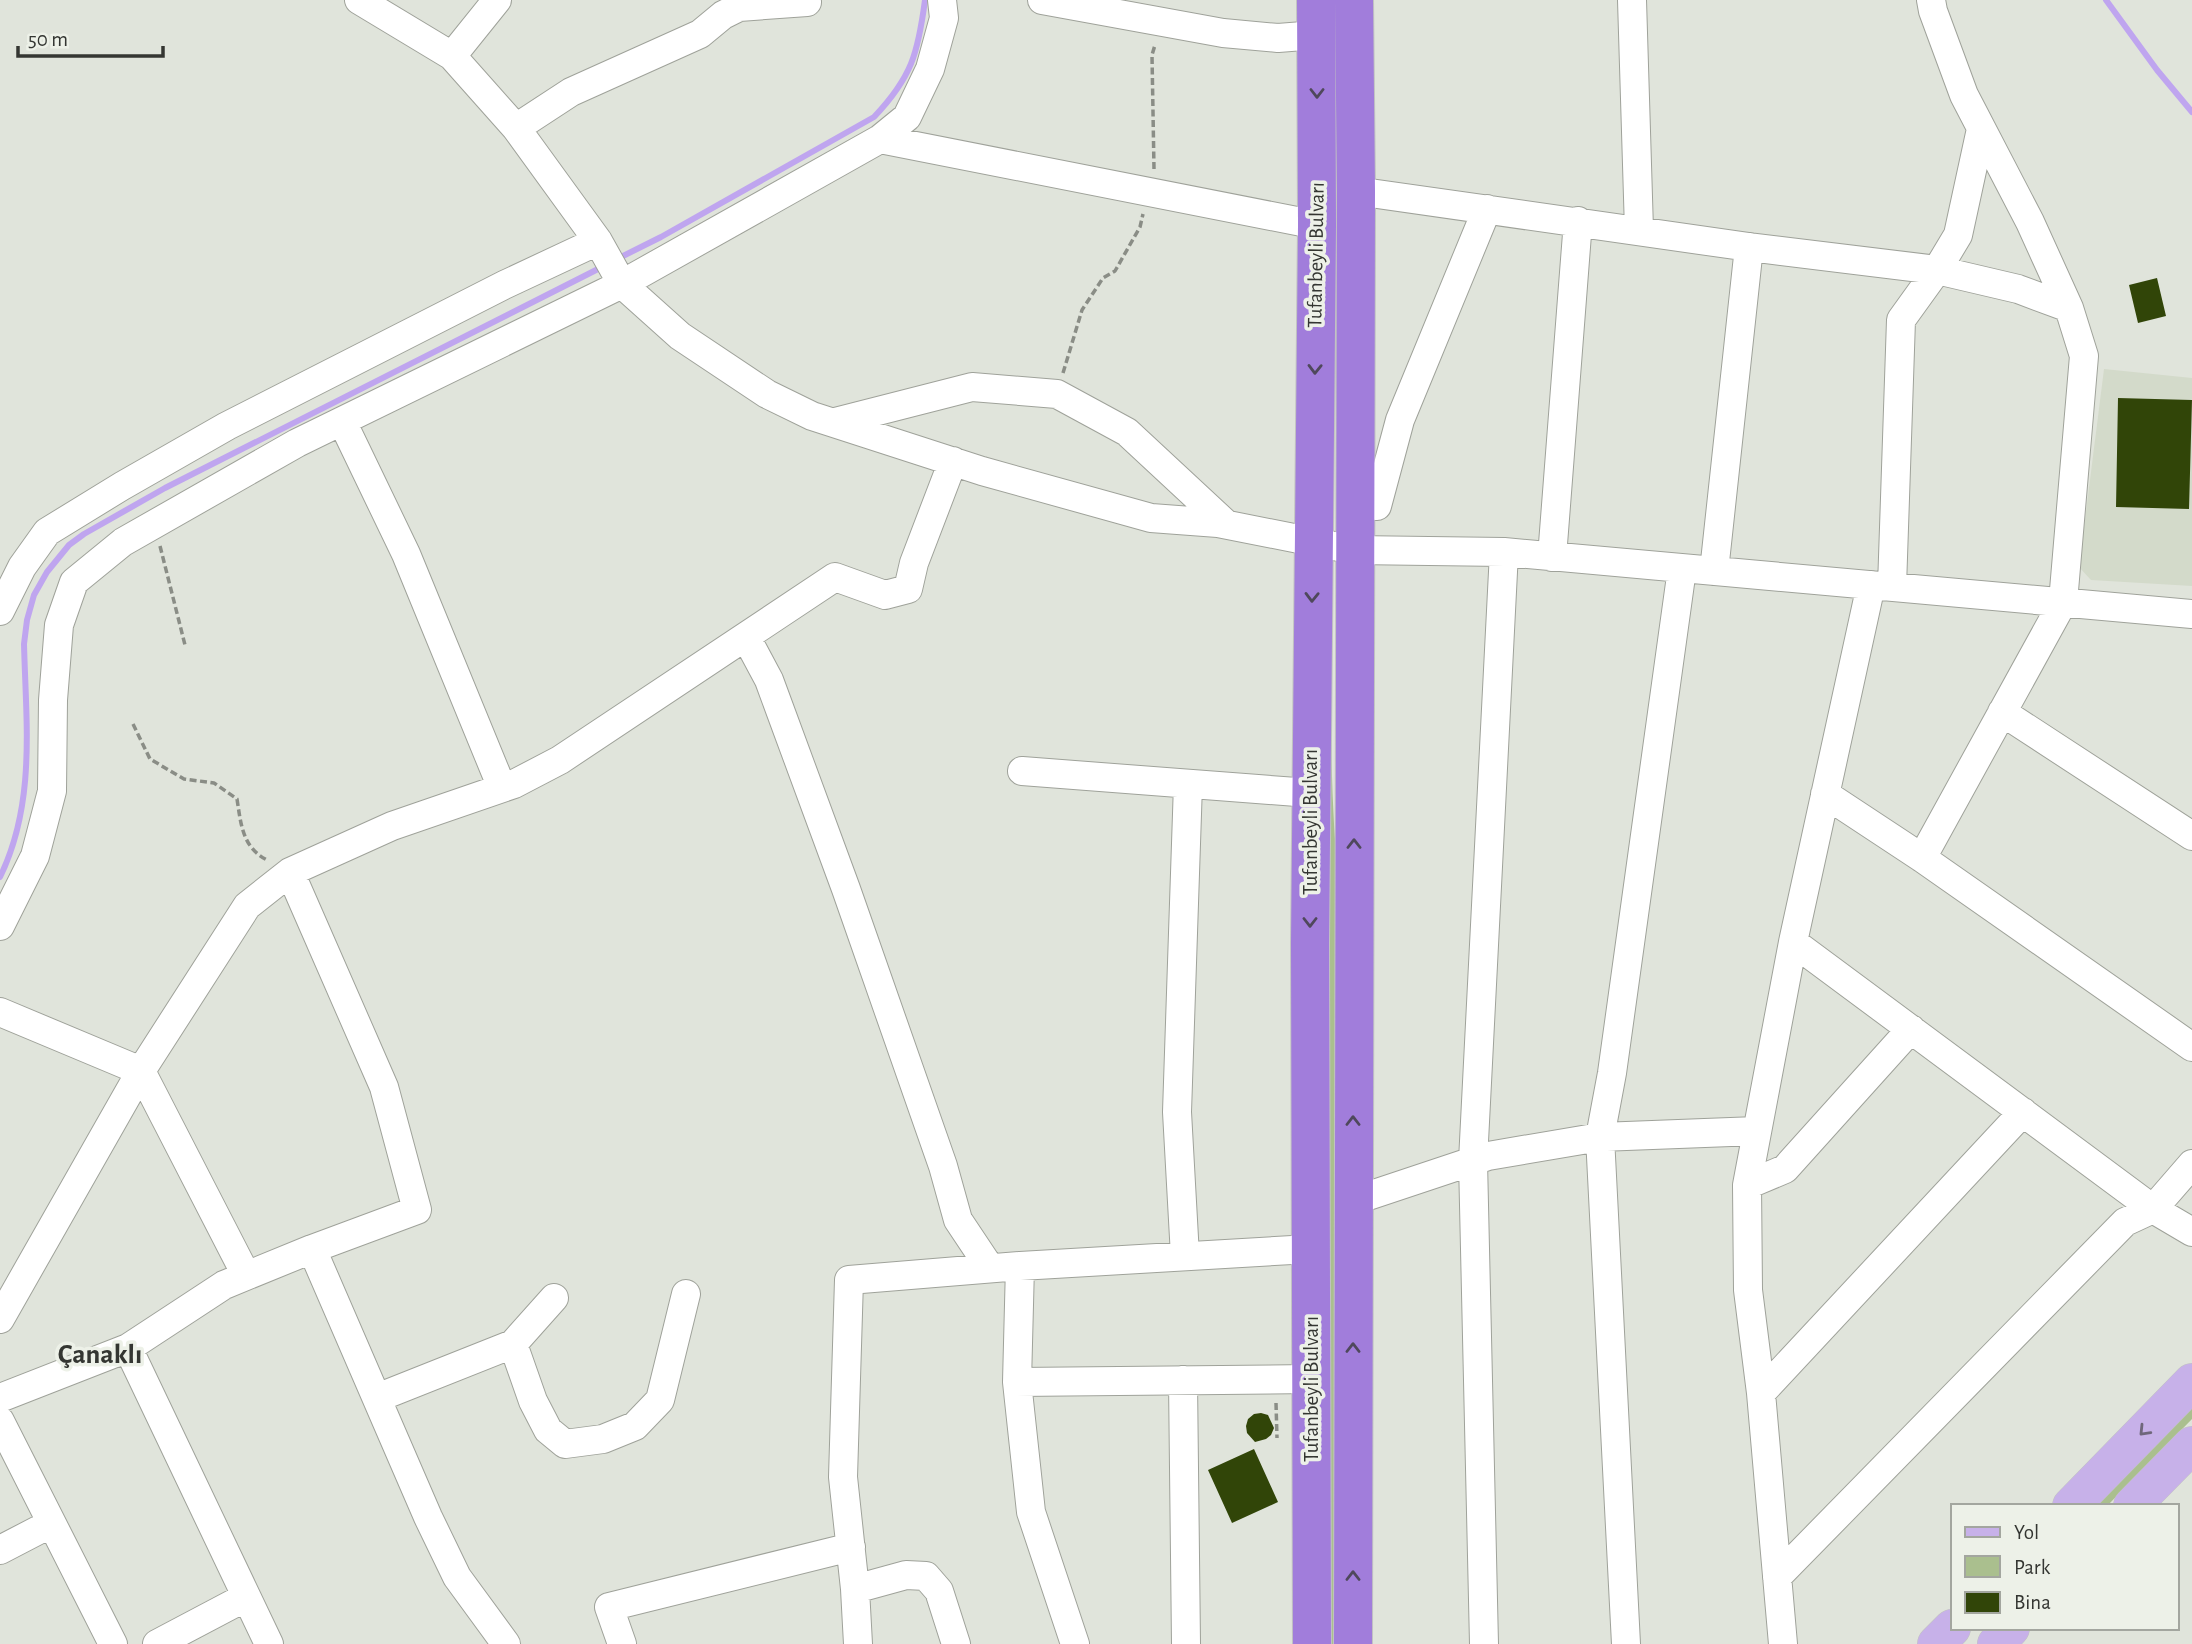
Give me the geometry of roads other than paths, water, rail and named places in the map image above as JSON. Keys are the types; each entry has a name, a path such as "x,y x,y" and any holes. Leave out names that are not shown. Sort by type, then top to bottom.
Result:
{"highway":[{"name":"Tufanbeyli Bulvarı","path":"1353,0 1356,191 1353,550 1353,1644"},
{"name":"Tufanbeyli Bulvarı","path":"1312,1644 1293,1379 1310,1249 1310,793 1317,225 1316,17"}],"main road":[{"path":"2073,1504 2192,1382"},
{"path":"2134,1504 2192,1445"},
{"path":"1936,1644 1951,1629"},
{"path":"1996,1644 2009,1630"}],"street":[{"path":"359,0 452,56 516,128 598,240 620,281 680,336 767,394 812,416 953,461 1151,518 1226,524 1353,550 1504,552 2192,614"},
{"path":"452,56 497,0"},
{"path":"0,926 35,856 51,791 53,700 59,625 74,582 122,542 297,443 620,281 880,139 907,117 930,69 944,18 942,0"},
{"path":"1042,0 1223,33 1278,38 1316,17"},
{"path":"1632,0 1639,230"},
{"path":"1922,858 2063,602 2084,356 2068,308 2030,222 1964,94 1931,0"},
{"path":"516,128 571,92 700,34 723,15 739,7 807,2"},
{"path":"1783,1644 1761,1393 1748,1290 1747,1185 1793,942 1825,794 1881,586 1901,320 1958,236 1981,129"},
{"path":"880,139 1317,225"},
{"path":"1356,191 1749,247 1937,270 2018,289 2068,308"},
{"path":"1354,501 1377,506 1400,420 1487,209"},
{"path":"1552,557 1578,221"},
{"path":"0,611 22,567 47,532 227,426 598,240"},
{"path":"1714,571 1749,247"},
{"path":"834,423 972,387 1057,394 1127,432 1226,524"},
{"path":"342,421 406,554 502,788"},
{"path":"0,1320 141,1071 247,906 290,873 392,826 502,788 560,760 835,578 885,596 908,589 914,563 953,461"},
{"path":"1485,1644 1473,1161 1504,552"},
{"path":"1626,1644 1600,1138 1616,1047 1682,569"},
{"path":"746,637 769,680 846,889 943,1166 958,1220 990,1268"},
{"path":"2002,712 2192,836"},
{"path":"1022,771 1310,793"},
{"path":"1185,1256 1177,1112 1188,784"},
{"path":"1825,794 1922,858 2192,1047"},
{"path":"0,1398 128,1348 223,1284 417,1210 384,1087 290,873"},
{"path":"1793,942 2153,1209 2192,1232"},
{"path":"0,1012 141,1071 246,1275"},
{"path":"1747,1185 1785,1169 1911,1029"},
{"path":"1761,1393 2022,1112"},
{"path":"1353,1201 1488,1156 1600,1138 1757,1131"},
{"path":"1777,1577 2125,1222 2153,1209 2192,1164"},
{"path":"312,1249 428,1517 457,1577 506,1644"},
{"path":"858,1644 843,1477 849,1280 990,1268 1310,1249"},
{"path":"1020,1266 1017,1382 1031,1512 1075,1644"},
{"path":"513,1344 533,1401 548,1430 565,1444 603,1439 635,1426 660,1399 686,1293"},
{"path":"377,1398 513,1344 554,1298"},
{"path":"128,1348 269,1644"},
{"path":"1017,1382 1293,1379"},
{"path":"1183,1380 1185,1644"},
{"path":"0,1421 113,1644"},
{"path":"0,1550 50,1524"},
{"path":"622,1644 609,1607 851,1547"},
{"path":"855,1589 906,1575 926,1576 939,1591 956,1644"},
{"path":"157,1644 246,1597"}],"waterway":[{"path":"617,259 874,117 897,89 911,63 925,0"},
{"path":"2106,0 2157,70 2192,112"},
{"path":"0,877 19,821 24,792 27,733 24,644 27,620 34,595 47,572 69,545 165,488 604,266"}],"district":[{"name":"Çanaklı","path":"100,1355"}]}
